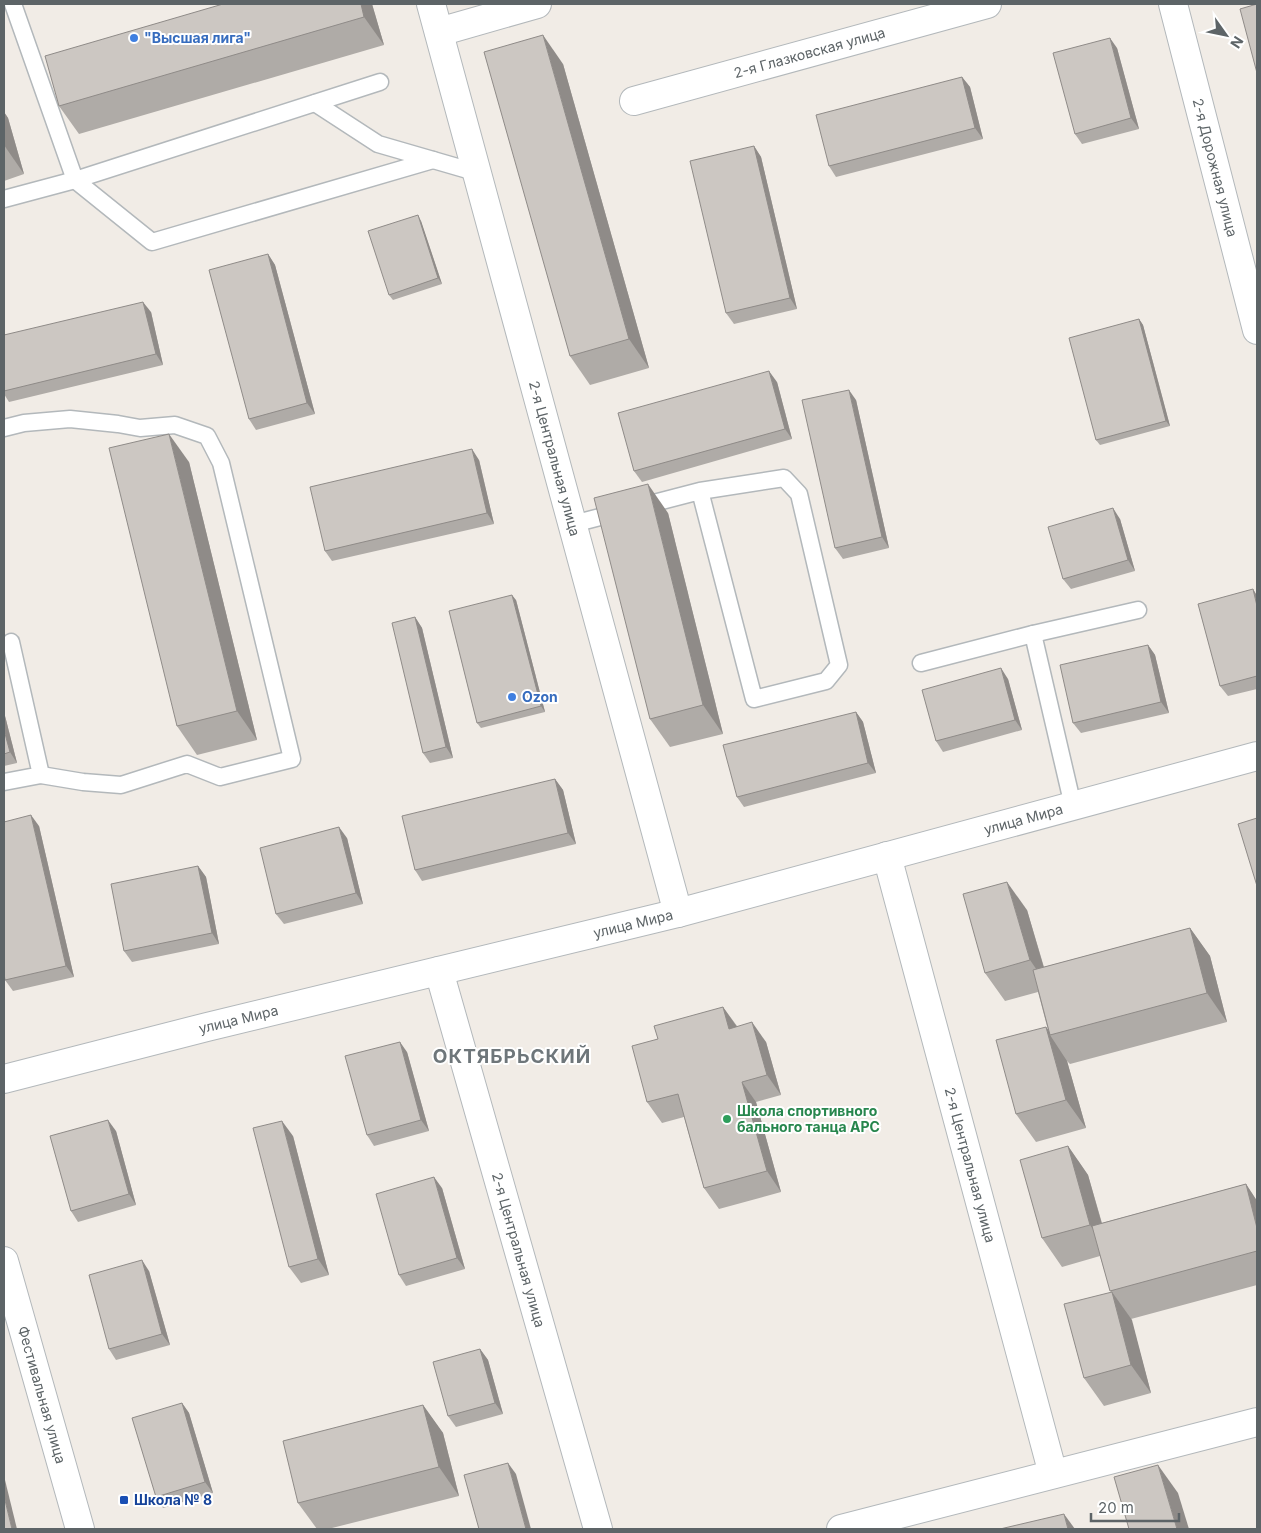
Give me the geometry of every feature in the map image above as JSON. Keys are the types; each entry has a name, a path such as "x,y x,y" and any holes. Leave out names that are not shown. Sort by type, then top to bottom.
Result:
{"street":[{"name":"2-я Центральная улица","path":"431,4 678,913"},
{"path":"439,32 537,4"},
{"name":"2-я Глазковская улица","path":"634,101 986,4"},
{"name":"2-я Дорожная улица","path":"1173,4 1257,330"},
{"name":"улица Мира","path":"4,1079 207,1027 678,913 1257,756"},
{"name":"2-я Центральная улица","path":"887,856 1054,1474"},
{"name":"2-я Центральная улица","path":"439,970 598,1529"},
{"name":"Фестивальная улица","path":"4,1261 80,1529"},
{"path":"841,1529 1257,1422"}],"lane":[{"path":"13,4 75,180 152,242 433,160"},
{"path":"4,199 75,180 380,82"},
{"path":"315,103 378,144 478,174"},
{"path":"4,428 24,423 70,419 140,428 175,425 206,436 220,463 292,759 220,777 187,764 121,785 83,782 41,775 4,782"},
{"path":"573,524 700,491 784,478 799,494 839,666 826,681 754,699 700,491"},
{"path":"921,663 1033,634 1138,610"},
{"path":"1033,634 1073,806"},
{"path":"11,642 41,775"}],"building":[{"path":"223,4 361,4 364,17 59,106 45,56"},
{"path":"1257,4 1257,73 1240,9"},
{"path":"543,35 629,339 570,356 484,52"},
{"path":"1110,38 1131,118 1075,134 1053,53"},
{"path":"962,77 975,128 829,166 816,115"},
{"path":"754,146 790,298 726,313 690,161"},
{"path":"418,215 438,278 389,295 368,231"},
{"path":"268,254 307,403 249,419 209,270"},
{"path":"143,302 156,354 4,391 4,335"},
{"path":"1139,319 1166,421 1096,440 1069,338"},
{"path":"769,371 785,429 634,471 618,413"},
{"path":"849,390 882,537 835,548 802,400"},
{"path":"169,434 237,711 177,726 109,448"},
{"path":"472,449 487,513 325,551 310,487"},
{"path":"648,484 703,705 650,719 594,498"},
{"path":"1113,508 1128,560 1063,579 1048,527"},
{"path":"1253,589 1257,606 1257,676 1220,686 1198,604"},
{"path":"512,595 541,706 477,723 449,611"},
{"path":"415,617 446,747 423,753 392,623"},
{"path":"1148,645 1161,702 1073,723 1060,665"},
{"path":"1001,668 1015,720 936,741 922,690"},
{"path":"856,712 868,763 737,797 723,745"},
{"path":"4,730 10,752 4,754"},
{"path":"555,779 568,833 415,870 402,816"},
{"path":"31,815 66,966 5,980 4,822"},
{"path":"1257,818 1257,886 1238,824"},
{"path":"339,827 356,893 276,914 260,848"},
{"path":"198,866 212,933 124,951 111,884"},
{"path":"1007,882 1030,960 985,973 963,894"},
{"path":"1190,928 1207,993 1050,1035 1033,970"},
{"name":"Школа спортивного бального танца АРС","path":"723,1007 729,1029 752,1022 767,1075 742,1082 767,1171 704,1188 678,1094 647,1102 632,1046 658,1039 654,1026"},
{"path":"1046,1027 1066,1100 1016,1114 996,1040"},
{"path":"400,1042 421,1120 367,1135 345,1056"},
{"path":"108,1120 129,1194 71,1211 50,1136"},
{"path":"282,1121 318,1259 289,1267 253,1128"},
{"path":"1068,1146 1090,1225 1042,1238 1020,1160"},
{"path":"434,1177 457,1258 399,1275 376,1194"},
{"path":"1246,1184 1257,1228 1257,1251 1110,1291 1092,1226"},
{"path":"142,1260 162,1334 109,1349 89,1275"},
{"path":"1112,1292 1131,1365 1084,1378 1064,1304"},
{"path":"480,1349 495,1403 448,1416 433,1362"},
{"path":"182,1403 205,1482 156,1497 132,1418"},
{"path":"423,1405 439,1467 298,1503 283,1441"},
{"path":"508,1463 526,1529 479,1529 464,1475"},
{"path":"1158,1465 1177,1529 1129,1529 1114,1477"},
{"path":"4,1496 12,1529 4,1529"},
{"path":"1064,1514 1068,1529 1000,1529"}],"place":[{"name":"\"Высшая лига\"","path":"134,38"},
{"name":"Ozon","path":"512,697"},
{"name":"Школа спортивного бального танца АРС","path":"727,1119"},
{"name":"Школа № 8","path":"124,1500"}],"district":[{"name":"ОКТЯБРЬСКИЙ","path":"512,1056"}]}
